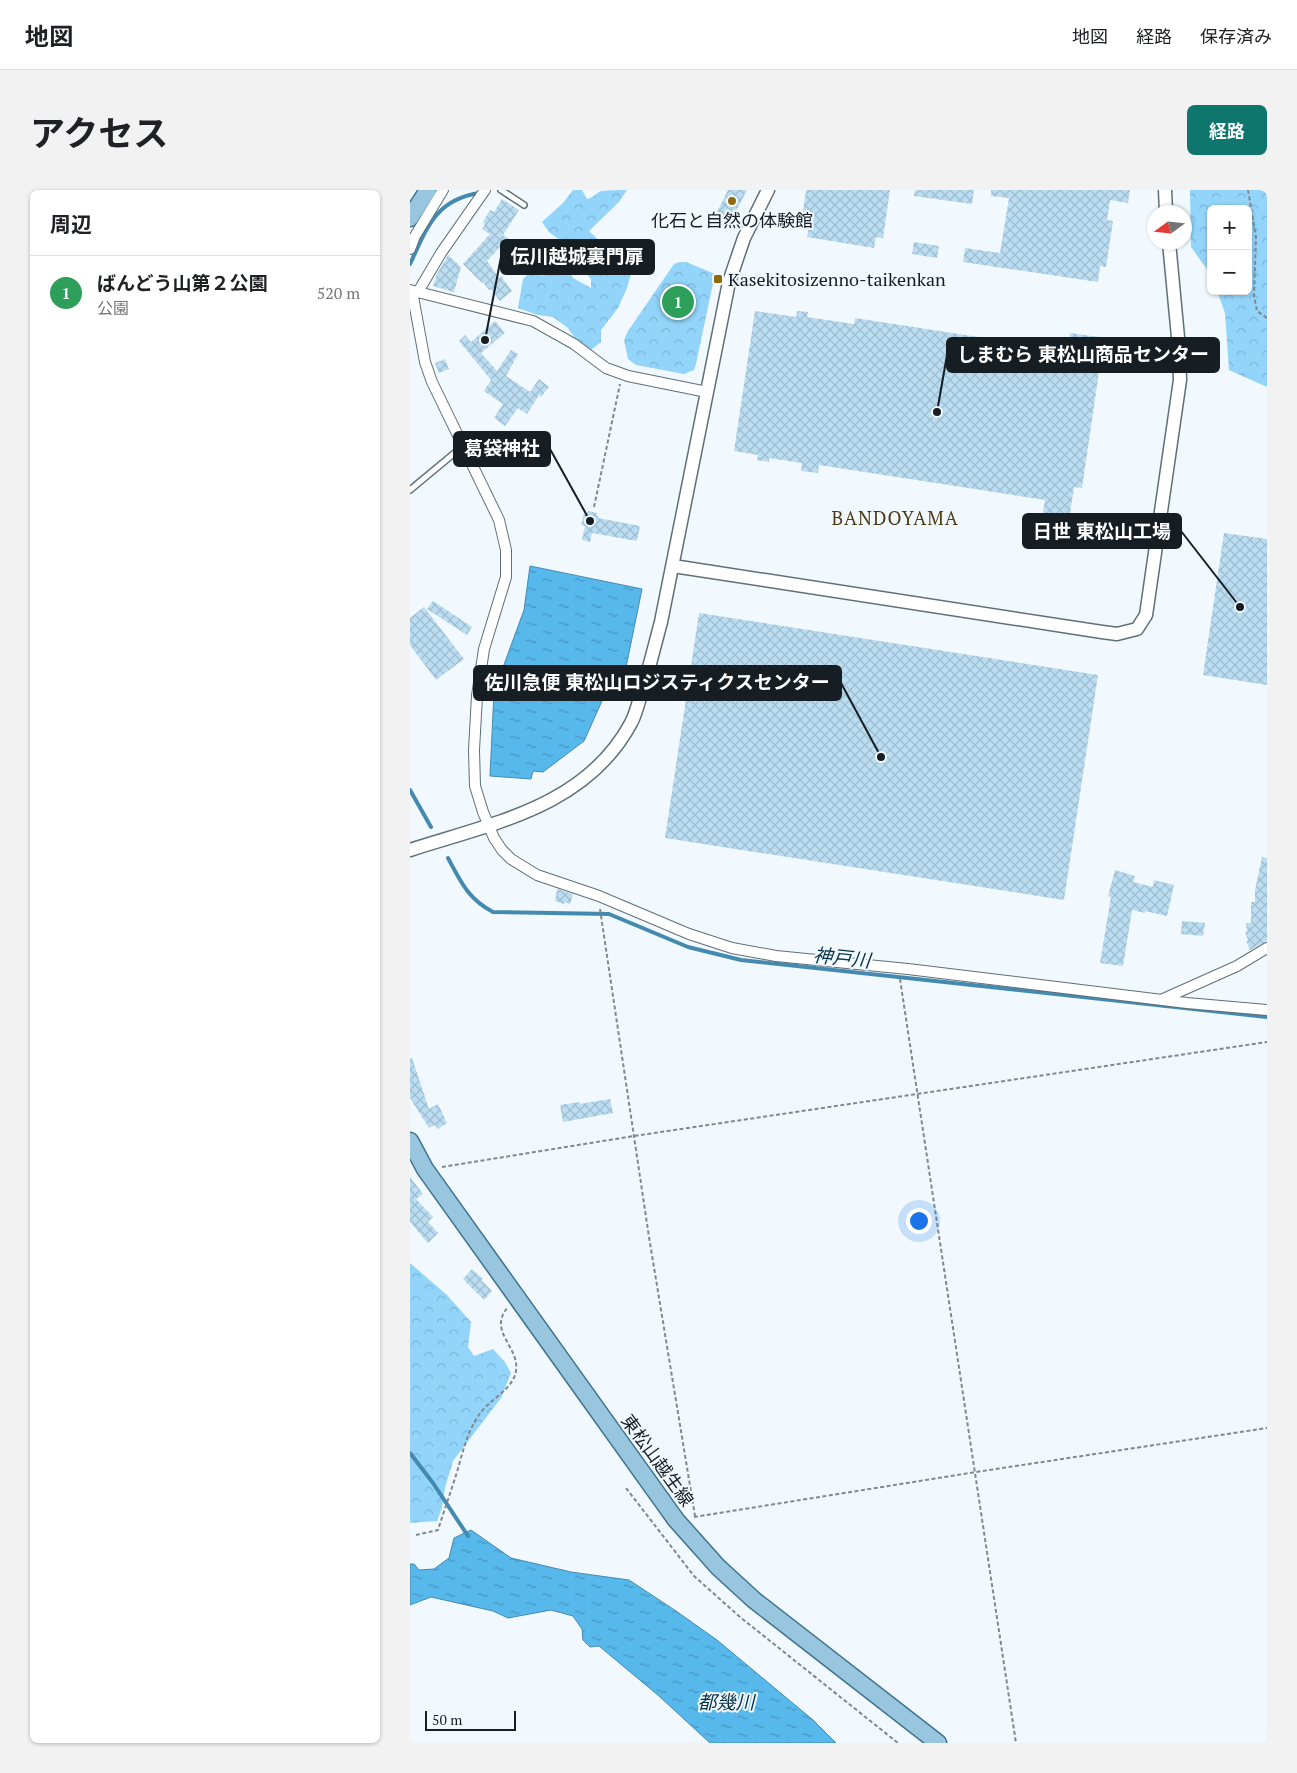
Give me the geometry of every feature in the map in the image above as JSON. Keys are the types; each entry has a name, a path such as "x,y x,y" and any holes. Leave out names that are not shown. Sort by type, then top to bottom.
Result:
{"main road":[{"path":"410,218 428,190"},
{"name":"東松山越生線","path":"410,1141 425,1170 676,1520 718,1567 754,1600 938,1743"}],"street":[{"path":"410,249 422,223 443,190"},
{"path":"485,190 413,291 425,362 432,382 499,520 506,550 506,578 484,649 477,696 474,750 475,786 488,824 502,850 522,867 537,875 599,896 689,934 732,948 776,956 1267,1010"},
{"path":"410,850 548,802 566,792 584,780 614,751 631,722 648,673 673,566 729,282 744,238 768,190"},
{"path":"1164,190 1165,205"},
{"path":"673,566 1102,632 1117,634 1137,628 1146,616 1180,380 1179,348 1170,250"},
{"path":"413,291 533,321 574,344 606,368 622,374 707,392"},
{"path":"1162,999 1237,966 1267,948"}],"lane":[{"path":"501,190 524,205"},
{"path":"410,490 463,446"}],"path":[{"path":"1248,190 1256,237 1254,296 1257,311 1267,318"},
{"path":"594,507 622,374"},
{"path":"599,896 634,1136 695,1516"},
{"path":"898,968 1016,1743"},
{"path":"425,1170 634,1136 1267,1042"},
{"path":"416,1535 438,1530 466,1439 481,1412 512,1382 516,1371 515,1360 501,1330 501,1316 516,1297"},
{"path":"676,1520 1267,1428"},
{"path":"626,1488 694,1576 740,1617 898,1743"}],"green space":[{"path":"573,190 582,190 587,199 601,191 627,190 619,202 589,231 609,250 633,267 627,288 618,308 601,330 601,342 591,350 574,337 568,328 553,317 538,315 518,308 523,279 530,272 543,276 541,264 554,251 566,263 573,278 591,288 591,279 580,266 573,250 549,232 542,222 563,203"},
{"path":"1190,190 1267,190 1267,387 1229,370 1225,313 1218,295 1252,295 1252,205 1207,205 1207,269 1192,248 1192,205 1190,205"},
{"path":"686,262 715,274 696,364 694,370 684,374 636,365 628,359 624,340 628,331 674,264"},
{"path":"410,1263 447,1295 471,1322 468,1347 474,1356 493,1349 505,1362 511,1373 501,1398 453,1461 437,1521 410,1523"}],"water":[{"path":"530,566 642,589 624,677 610,683 584,741 543,772 533,771 531,779 490,776 494,692 524,610"},
{"name":"都幾川","path":"471,1530 511,1558 571,1572 629,1580 717,1640 813,1720 836,1743 710,1743 659,1696 599,1646 590,1647 583,1640 582,1629 573,1616 551,1610 508,1618 493,1611 431,1597 410,1605 410,1564 414,1564 419,1570 434,1569 449,1558 454,1538"}],"building":[{"name":"化石と自然の体験館","path":"728,190 747,190 732,219 717,212"},
{"path":"806,190 890,190 883,238 876,237 874,248 807,237 809,227 801,225"},
{"path":"915,190 974,190 972,204 914,196"},
{"path":"991,190 1130,190 1128,203 1110,200 1107,220 1113,221 1106,267 1100,266 1098,282 963,262 965,248 1000,253 1009,198 991,196"},
{"path":"502,199 519,210 503,235 514,242 508,252 500,247 487,261 499,278 501,276 512,291 500,301 491,289 489,290 463,264 490,234 482,229 485,224 483,222 490,210 494,212"},
{"path":"914,242 939,246 937,258 912,254"},
{"path":"448,255 461,267 454,292 433,286 437,274"},
{"path":"755,311 796,317 797,311 808,312 807,317 854,324 855,318 998,340 997,346 1026,351 1026,345 1041,347 1040,353 1067,357 1070,333 1099,337 1095,364 1100,365 1082,488 1074,487 1068,527 1041,523 1045,500 819,465 818,473 801,471 802,463 769,458 769,462 757,460 758,455 734,451"},
{"path":"495,321 505,333 481,353 497,371 511,350 518,354 506,376 530,392 539,379 549,387 541,397 539,395 527,414 518,408 505,426 494,418 503,404 484,391 491,380 459,341 465,335 471,342"},
{"path":"445,359 449,369 439,373 435,363"},
{"path":"588,511 597,513 596,516 599,516 598,518 640,526 637,541 592,533 590,542 582,540 585,526 581,525 584,514 587,514"},
{"path":"1224,533 1267,539 1267,685 1203,675"},
{"path":"433,601 472,627 467,635 427,609"},
{"path":"424,607 464,659 436,680 410,645 410,618"},
{"path":"699,613 1098,675 1064,900 665,838"},
{"path":"1262,857 1267,858 1267,941 1250,950 1246,941 1248,940 1245,932 1247,932 1246,923 1251,923 1251,902 1255,902 1255,890"},
{"path":"1115,870 1135,876 1133,882 1153,887 1154,880 1174,885 1167,916 1132,910 1123,966 1100,963 1111,897 1108,896"},
{"path":"557,889 573,894 570,904 555,901"},
{"path":"1182,921 1205,923 1203,936 1181,934"},
{"path":"412,1058 429,1109 438,1104 447,1123 438,1129 435,1125 429,1128 410,1098 410,1059"},
{"path":"610,1099 613,1113 563,1122 560,1105"},
{"path":"410,1177 423,1194 416,1199 433,1217 428,1222 438,1233 428,1243 410,1222"},
{"path":"472,1269 492,1291 484,1300 463,1279"}],"waterway":[{"path":"410,264 428,228 442,209 452,202 479,193"},
{"name":"神戸川","path":"410,790 431,827"},
{"name":"神戸川","path":"448,858 471,896 493,912 609,914 688,947 741,960 1267,1017"},
{"path":"410,1453 433,1483 468,1536"}],"place":[{"name":"化石と自然の体験館","path":"732,201"},
{"name":"Kasekitosizenno-taikenkan","path":"718,279"},
{"name":"ばんどう山第２公園","path":"678,302"},
{"name":"伝川越城裏門扉","path":"485,340"},
{"name":"しまむら 東松山商品センター","path":"937,412"},
{"name":"葛袋神社","path":"590,521"},
{"name":"日世 東松山工場","path":"1240,607"},
{"name":"佐川急便 東松山ロジスティクスセンター","path":"881,757"}],"district":[{"name":"BANDOYAMA","path":"895,517"}]}
